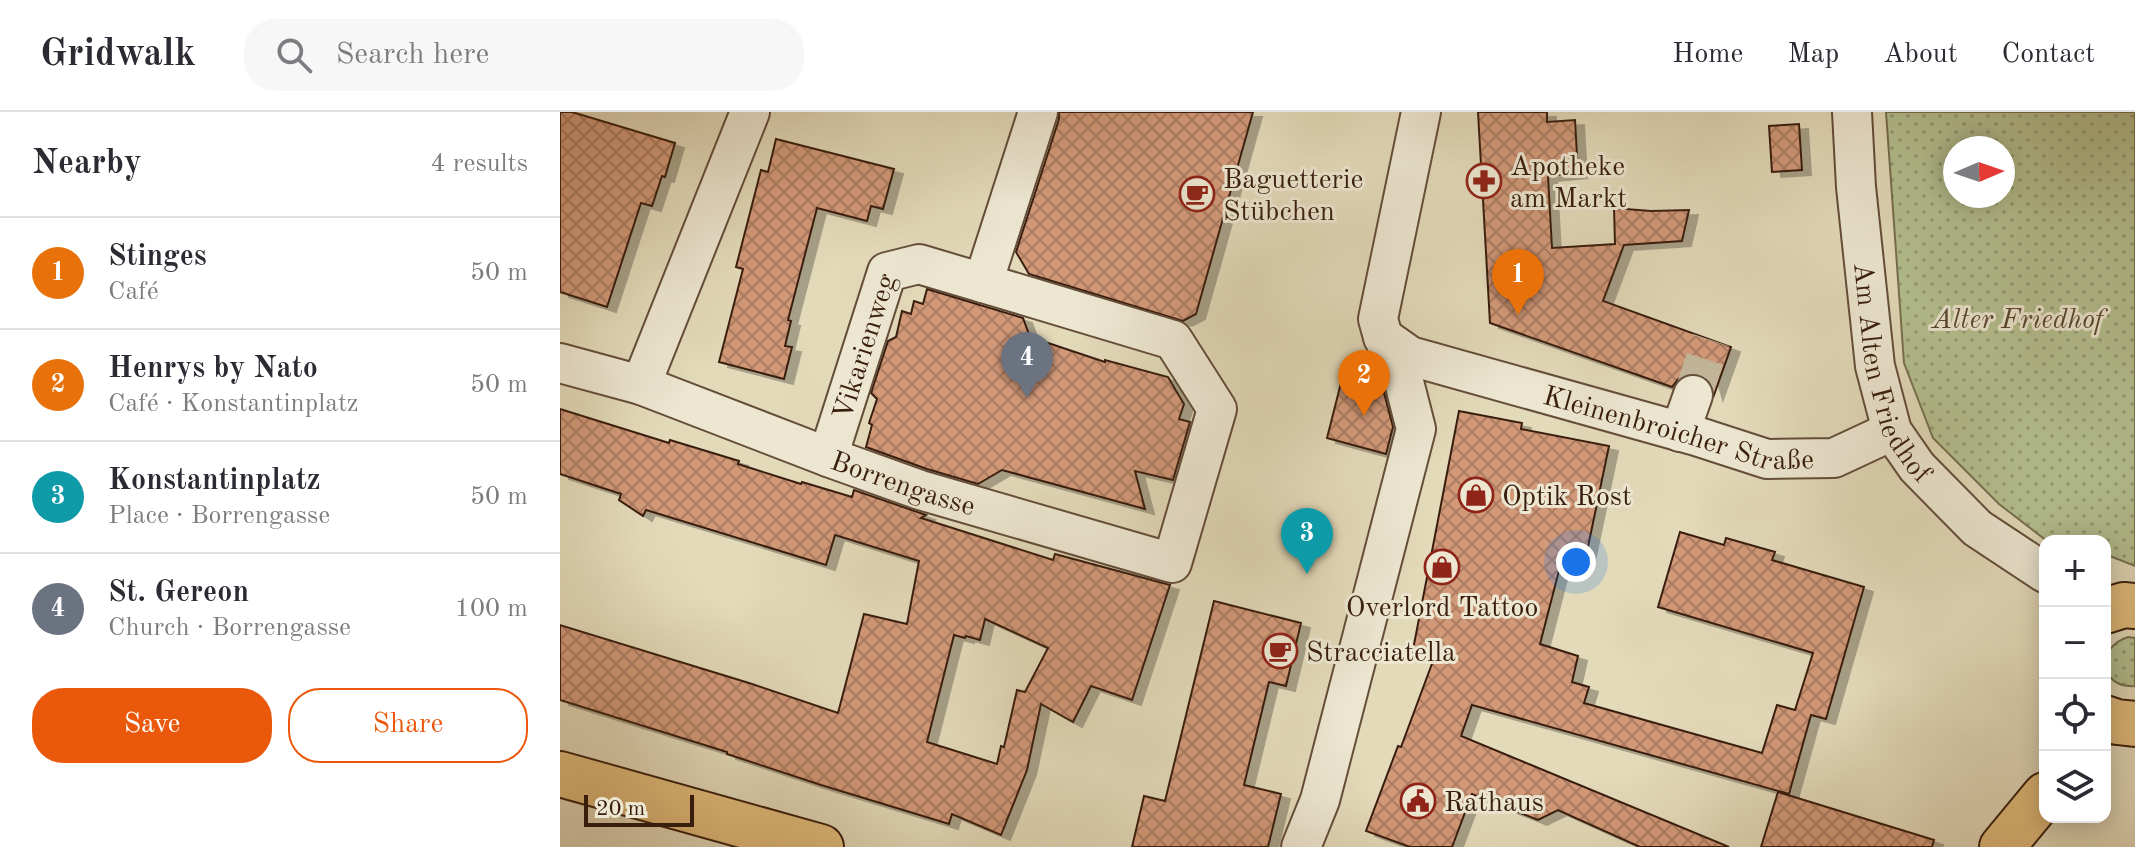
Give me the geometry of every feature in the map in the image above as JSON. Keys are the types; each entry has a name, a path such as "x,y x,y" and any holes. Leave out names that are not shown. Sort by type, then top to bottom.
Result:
{"main road":[{"path":"2111,609 2124,605 2135,606"},
{"path":"2111,720 2135,724"},
{"path":"560,774 821,847"},
{"path":"2002,847 2039,802"}],"street":[{"path":"641,385 750,112"},
{"path":"983,283 1038,112"},
{"name":"Am Alten Friedhof","path":"1852,112 1856,187 1875,366 1892,431 1917,467 1977,528 2039,569"},
{"path":"1301,847 1320,800 1416,429 1402,374 1383,337 1378,319 1414,114"},
{"name":"Vikarienweg","path":"828,457 887,272 919,264 983,283"},
{"name":"Borrengasse","path":"560,363 641,385 920,490 1172,563 1217,409 1173,340 983,283"},
{"name":"Kleinenbroicher Straße","path":"1383,337 1410,356 1767,459 1834,458 1892,431"},
{"path":"1688,434 1693,395"}],"green space":[{"name":"Alter Friedhof","path":"1886,112 2135,112 2135,566 2111,556 2111,535 2039,535 1999,504 1933,438 1904,363"},
{"path":"2128,637 2135,638 2135,686 2123,685 2111,678 2111,649"}],"building":[{"path":"560,112 572,112 675,143 652,206 641,203 607,307 560,292"},
{"path":"1059,112 1253,112 1196,314 1183,321 1029,274 1016,252"},
{"path":"1478,112 1547,112 1547,122 1575,120 1578,173 1548,176 1552,248 1615,244 1614,208 1689,210 1682,241 1624,245 1603,301 1731,347 1714,395 1710,381 1700,374 1679,378 1672,387 1490,323"},
{"path":"1799,124 1802,170 1772,172 1769,126"},
{"path":"776,139 894,169 883,209 871,206 867,221 817,208 788,320 791,321 785,346 792,347 784,379 719,362 743,269 736,267 761,170 768,172"},
{"path":"927,289 1023,318 1030,337 1105,362 1168,377 1184,404 1179,419 1190,422 1173,480 1135,471 1145,509 1002,470 978,484 866,447 872,425 869,423 877,399 871,393 888,341 896,337 902,311 911,314 914,301 923,304"},
{"path":"1342,379 1383,389 1393,427 1386,454 1327,438"},
{"path":"560,409 739,461 738,464 801,484 852,497 854,490 926,515 921,518 1053,560 1055,554 1170,585 1132,700 1091,686 1073,722 1041,704 1027,770 1001,835 952,814 949,824 560,700 560,625 838,713 864,614 907,624 919,561 835,535 826,565 646,510 643,516 619,500 621,494 560,474","holes":["985,619 1048,648 1025,692 1017,690 997,764 927,742 954,635 980,640"]},
{"path":"1459,411 1522,423 1521,429 1609,446 1584,566 1562,559 1540,644 1578,656 1572,682 1589,687 1584,703 1762,753 1777,705 1795,710 1813,653 1658,607 1680,532 1724,545 1726,538 1775,552 1772,560 1864,587 1826,719 1811,715 1789,794 1472,705 1461,736 1729,847 1640,847 1558,810 1538,820 1472,794 1452,847 1410,847 1366,831 1433,661 1412,655"},
{"path":"1214,601 1301,623 1286,686 1269,682 1244,785 1281,794 1268,847 1132,847 1144,796 1165,801"},
{"path":"1778,792 1934,840 1932,847 1761,847"}],"tunnel":[{"path":"1693,395 1711,340"}],"place":[{"name":"Apotheke am Markt","path":"1484,181"},
{"name":"Baguetterie Stübchen","path":"1197,194"},
{"name":"Stinges","path":"1518,315"},
{"name":"St. Gereon","path":"1027,398"},
{"name":"Henrys by Nato","path":"1364,416"},
{"name":"Optik Rost","path":"1476,495"},
{"name":"Overlord Tattoo","path":"1442,567"},
{"name":"Konstantinplatz","path":"1307,574"},
{"name":"Stracciatella","path":"1280,651"},
{"name":"Rathaus","path":"1418,801"}]}
